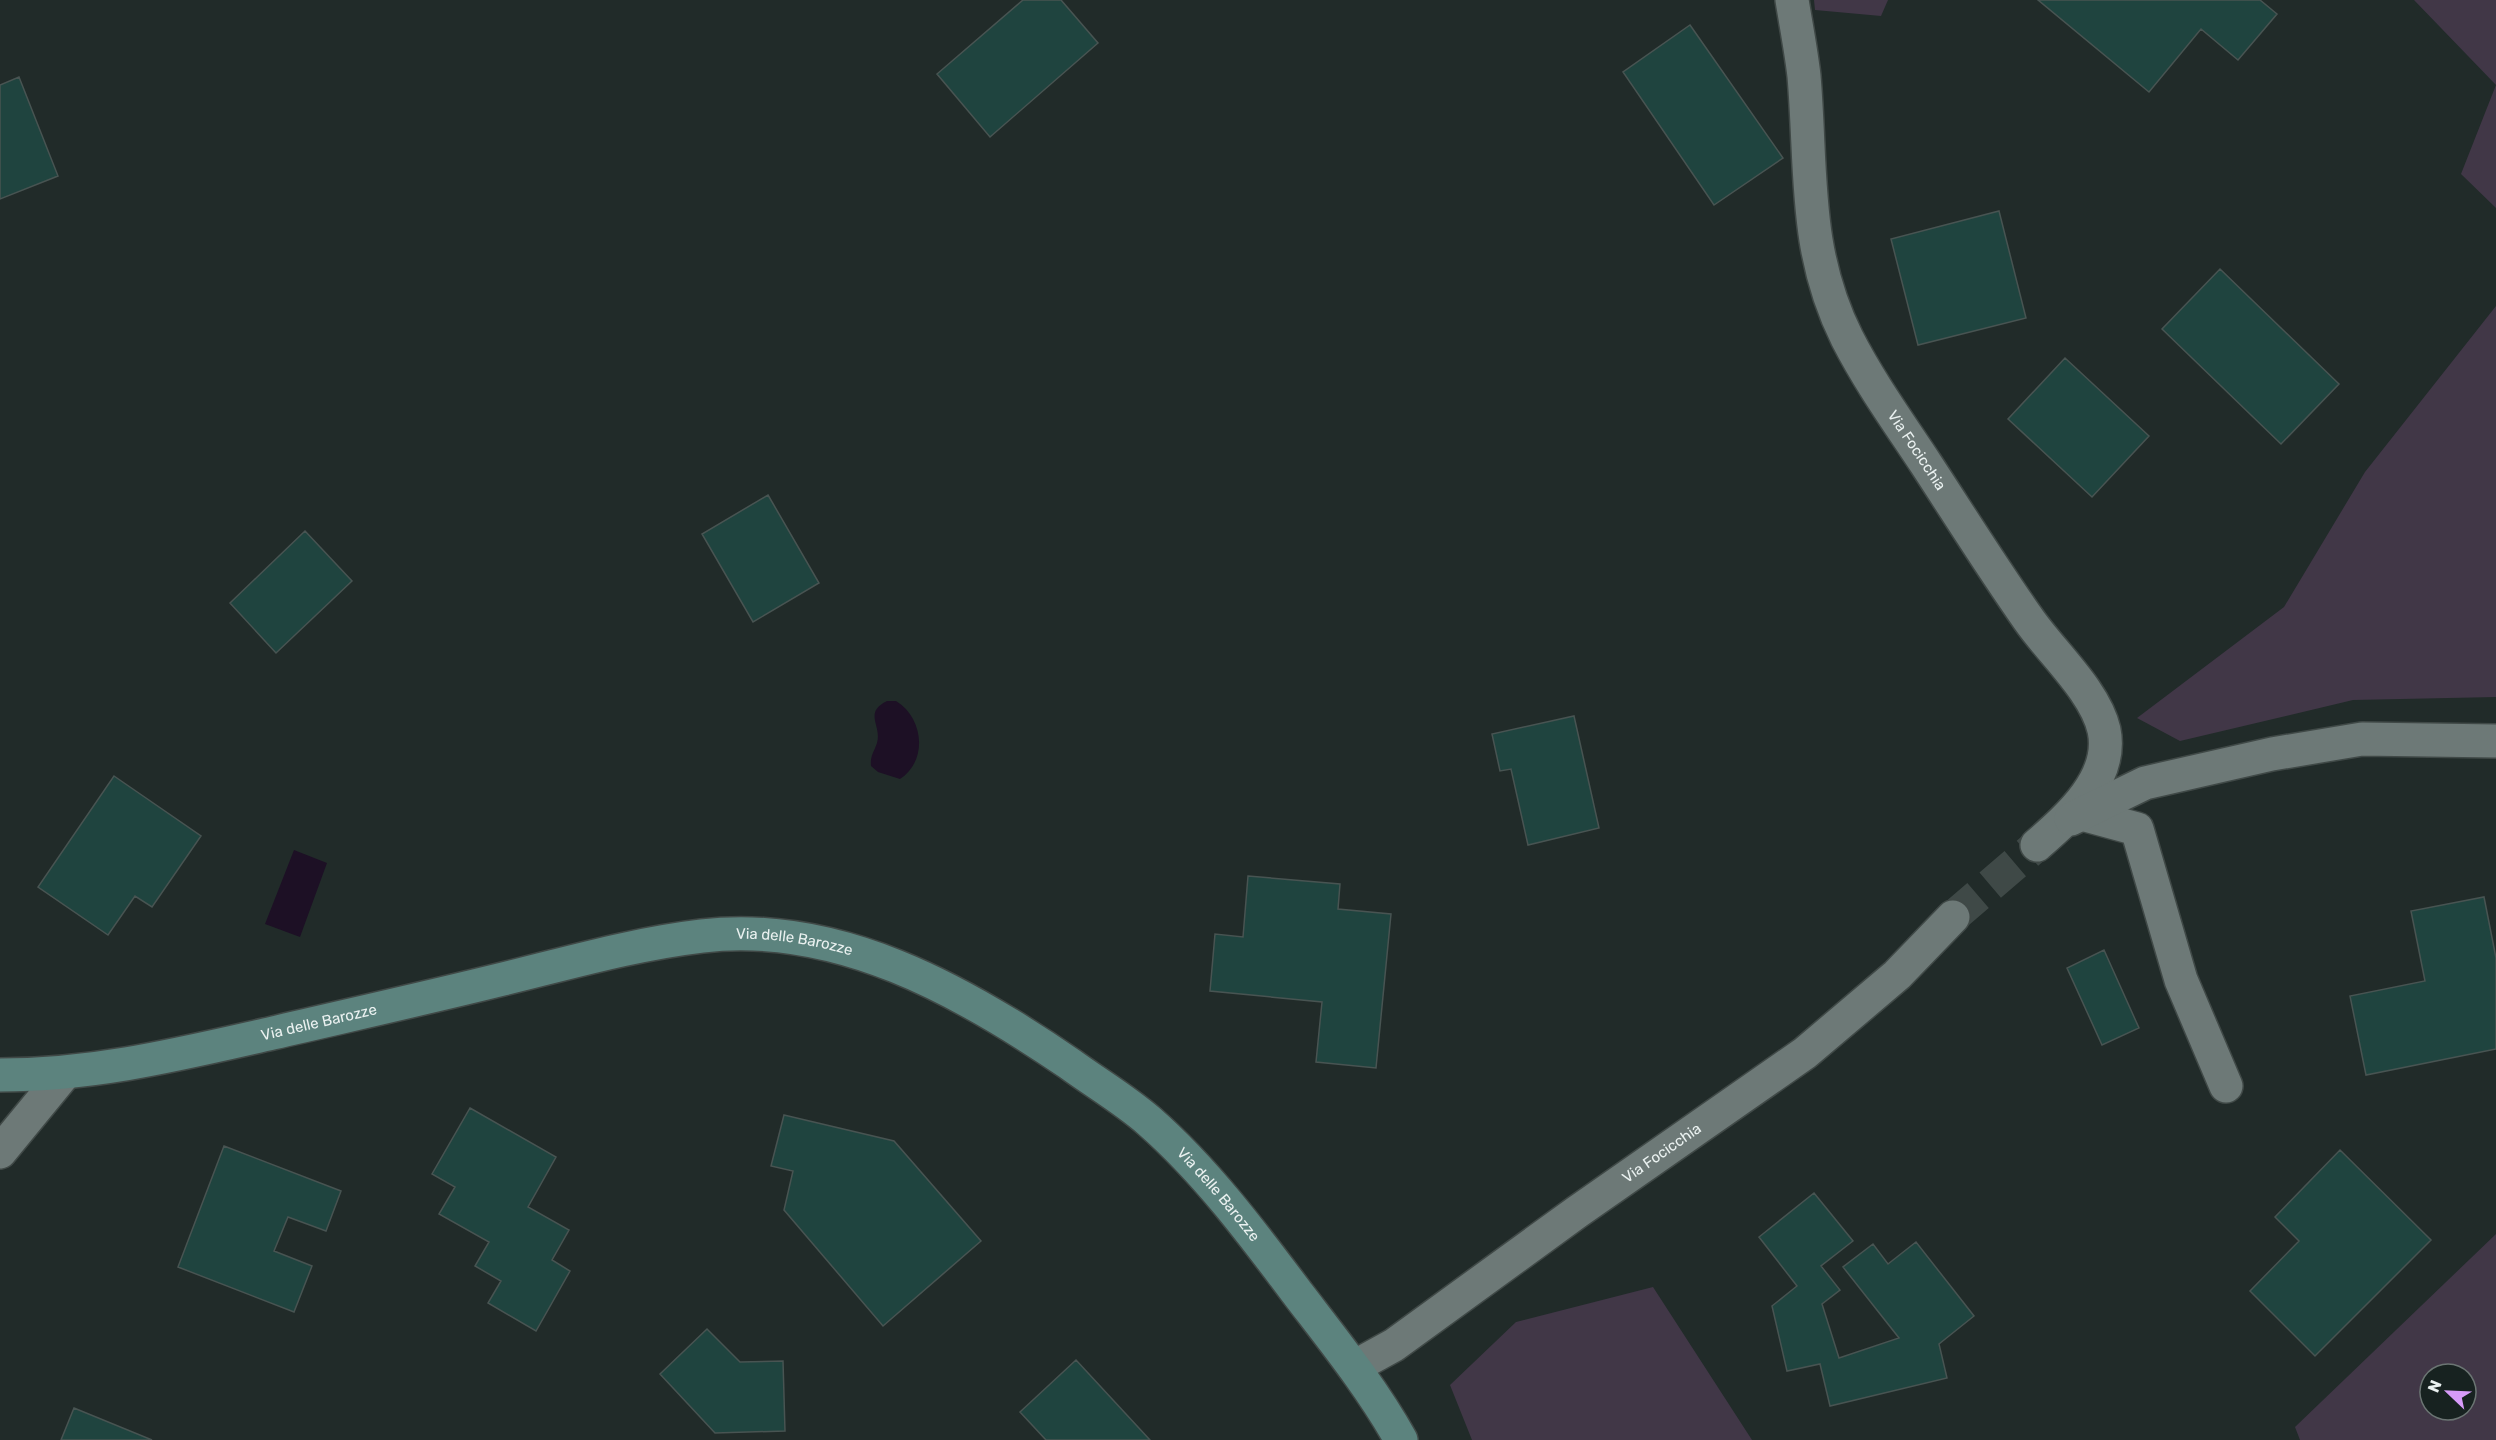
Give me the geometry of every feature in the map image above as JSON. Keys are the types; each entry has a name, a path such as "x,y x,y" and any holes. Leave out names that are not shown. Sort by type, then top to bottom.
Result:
{"main road":[{"name":"Via delle Barozze","path":"0,1075 64,1074 160,1058 456,991 627,948 723,934 777,934 844,948 888,964 992,1013 1087,1076 1149,1121 1228,1204 1354,1367 1389,1432"}],"street":[{"name":"Via Focicchia","path":"1792,0 1804,75 1808,180 1813,225 1819,258 1836,314 1882,399 2001,580 2044,640 2087,694 2102,723 2104,734 2100,771 2078,805 2059,828"},
{"path":"2059,828 2145,783 2272,754 2362,739 2496,741"},
{"path":"2059,828 2137,829 2181,980 2226,1086"},
{"name":"Via Focicchia","path":"1354,1367 1394,1345 1587,1205 1804,1053 1897,975 1953,917"},
{"path":"0,1152 64,1074"}],"shaded area":[{"path":"1814,0 1888,0 1881,16 1815,10"},
{"path":"2414,0 2496,0 2496,85"},
{"path":"2496,85 2496,208 2461,174"},
{"path":"2496,306 2496,697 2353,700 2180,741 2137,718 2284,607 2365,472"},
{"path":"887,701 896,701 905,708 917,728 919,740 915,762 900,779 878,772 871,766 878,737 876,710"},
{"path":"294,850 327,863 300,937 265,924"},
{"path":"2496,1234 2496,1440 2300,1440 2295,1427"},
{"path":"1653,1287 1752,1440 1472,1440 1450,1385 1516,1322"}],"building":[{"path":"1023,0 1061,0 1098,43 990,137 937,74"},
{"path":"2038,0 2260,0 2277,14 2238,60 2201,29 2149,92"},
{"path":"1690,25 1783,158 1714,205 1623,72"},
{"path":"19,77 58,176 0,199 0,85"},
{"path":"1999,211 2026,318 1918,345 1891,239"},
{"path":"2220,269 2339,384 2281,444 2162,329"},
{"path":"2065,358 2149,436 2092,497 2008,419"},
{"path":"768,495 819,583 753,622 702,534"},
{"path":"305,531 352,581 276,653 230,603"},
{"path":"1574,716 1599,828 1528,845 1511,769 1500,771 1492,734"},
{"path":"114,776 201,836 152,907 135,896 108,935 38,887"},
{"path":"1248,876 1340,884 1338,909 1391,914 1376,1068 1316,1062 1322,1002 1210,991 1215,934 1243,937"},
{"path":"2484,897 2496,958 2496,1049 2366,1075 2350,996 2425,981 2411,911"},
{"path":"2104,950 2139,1028 2102,1045 2067,968"},
{"path":"470,1108 556,1157 528,1207 569,1230 552,1260 570,1271 536,1331 488,1303 501,1281 475,1266 489,1242 439,1214 455,1187 432,1174"},
{"path":"784,1115 894,1141 981,1241 883,1326 784,1210 793,1171 771,1166"},
{"path":"224,1146 341,1191 326,1231 288,1217 274,1251 312,1266 294,1312 178,1267"},
{"path":"2340,1150 2431,1240 2315,1356 2250,1291 2299,1241 2275,1217"},
{"path":"1814,1193 1853,1241 1821,1266 1840,1290 1822,1304 1839,1358 1899,1338 1843,1267 1873,1244 1888,1264 1916,1242 1974,1316 1939,1344 1947,1378 1830,1406 1820,1364 1787,1371 1772,1306 1797,1286 1759,1237"},
{"path":"707,1329 740,1362 783,1361 785,1431 715,1433 660,1374"},
{"path":"1076,1360 1150,1440 1046,1440 1020,1412"},
{"path":"74,1408 152,1440 61,1440"}],"tunnel":[{"path":"1953,917 2037,845"}]}
